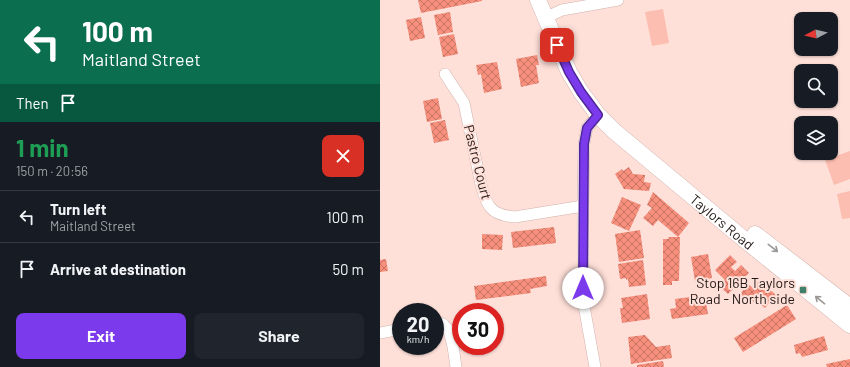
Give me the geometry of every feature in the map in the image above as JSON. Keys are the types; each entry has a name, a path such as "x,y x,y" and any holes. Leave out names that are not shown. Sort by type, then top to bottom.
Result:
{"main road":[{"path":"538,0 548,11"},
{"name":"Taylors Road","path":"548,11 569,72 581,92 598,115 614,131 850,325"},
{"name":"Taylors Road","path":"548,11 577,66 598,100 623,127 682,178 850,307"}],"street":[{"path":"548,11 618,0"},
{"name":"Pastro Court","path":"445,74 464,103 484,196 488,205 495,212 505,216 514,217 583,206"},
{"path":"595,367 583,300 583,206 584,144 587,128 598,115"},
{"path":"444,327 448,330 451,337 456,367"},
{"path":"380,333 392,331"}],"shaded area":[{"path":"663,9 669,43 652,46 645,12"},
{"path":"850,151 850,179 834,185 825,160 838,160 838,155"},
{"path":"850,191 850,218 842,219 837,194"}],"building":[{"path":"418,0 482,0 482,1 421,13"},
{"path":"450,12 453,32 438,35 434,15"},
{"path":"421,17 425,38 410,41 406,20"},
{"path":"454,34 458,54 443,57 439,37"},
{"path":"537,55 539,65 536,65 539,83 521,87 516,59"},
{"path":"497,62 502,89 484,93 481,74 478,75 476,65"},
{"path":"438,98 442,119 427,122 423,101"},
{"path":"445,120 449,140 434,143 430,123"},
{"path":"629,167 633,174 645,175 644,182 651,183 649,191 624,189 615,174 622,169 623,171"},
{"path":"653,192 689,223 678,237 658,220 653,226 643,218 652,208 647,205"},
{"path":"622,197 641,205 629,231 611,223"},
{"path":"554,227 556,243 513,248 511,232"},
{"path":"640,230 644,258 619,262 615,234"},
{"path":"482,234 503,235 502,250 482,249"},
{"path":"668,237 680,237 679,281 672,281 672,285 663,285 663,239 669,239"},
{"path":"708,254 712,278 695,281 691,257"},
{"path":"730,255 737,262 731,267 735,271 741,265 749,273 728,294 719,286 725,280 715,270"},
{"path":"386,259 388,271 380,272 380,260"},
{"path":"643,260 646,285 629,287 628,279 620,279 618,264"},
{"path":"546,276 547,286 530,289 531,293 476,300 474,286"},
{"path":"759,280 776,295 765,308 755,300 752,303 745,297 741,301 737,298 748,284 753,288"},
{"path":"647,294 650,319 622,323 620,308 623,308 621,298"},
{"path":"698,296 700,303 706,302 708,314 672,319 670,309 676,308 675,299"},
{"path":"787,305 796,319 743,352 734,338"},
{"path":"645,335 656,347 670,345 672,358 631,364 628,337"},
{"path":"824,336 828,350 802,357 800,353 796,354 794,345"},
{"path":"850,359 850,367 827,367 826,364"},
{"path":"663,361 664,367 637,367 637,365"}],"place":[{"name":"Stop 16B Taylors Road - North side","path":"803,290"}],"route":[{"path":"557,45 569,72 581,92 598,115 587,128 584,144 583,288"}]}
